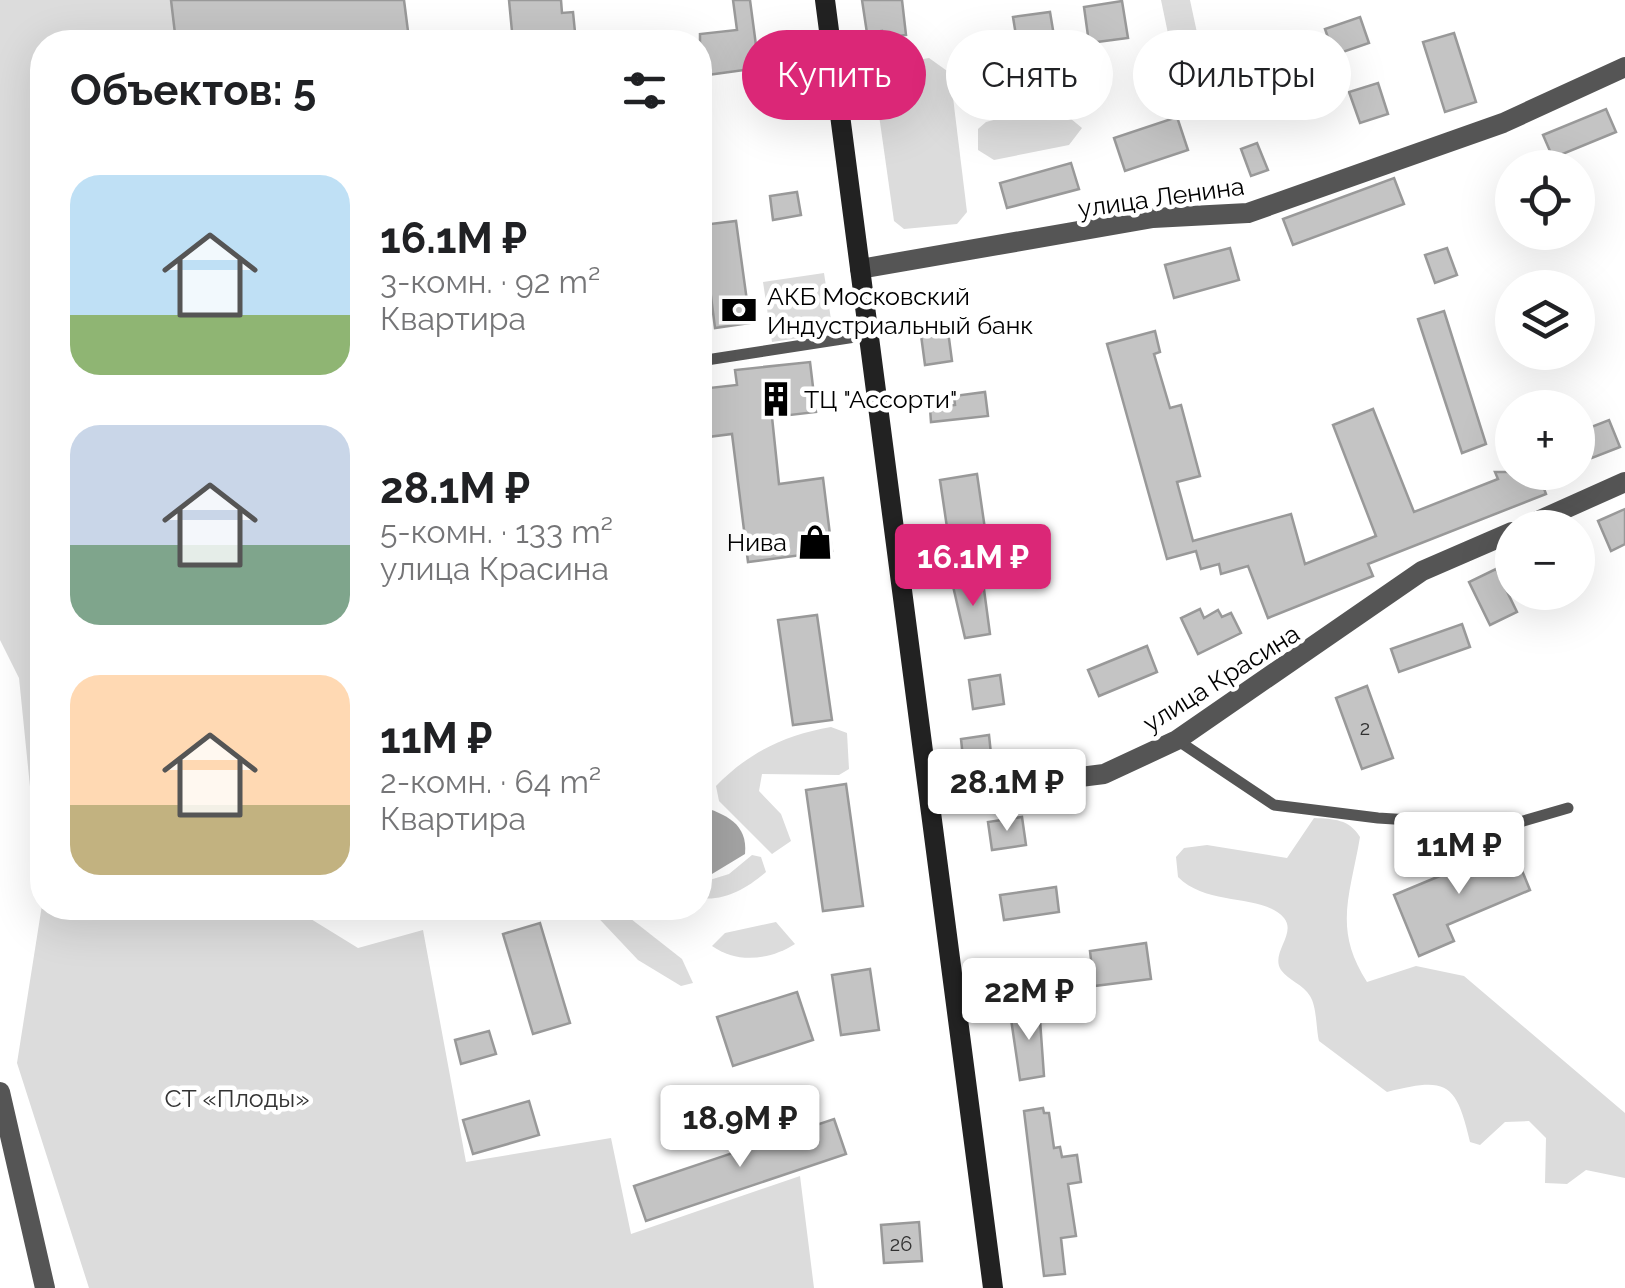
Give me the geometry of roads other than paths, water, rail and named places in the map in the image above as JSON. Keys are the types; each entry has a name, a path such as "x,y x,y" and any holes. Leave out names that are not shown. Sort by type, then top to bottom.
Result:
{"main road":[{"path":"825,0 993,1288"}],"street":[{"name":"улица Ленина","path":"860,269 1153,218 1248,213 1503,123 1625,67"},
{"path":"1562,510 1625,482"},
{"name":"улица Красина","path":"930,796 1104,774 1176,740 1422,572 1495,540"},
{"path":"0,1092 45,1288"}],"lane":[{"path":"712,359 868,334"},
{"path":"1176,740 1274,805 1378,818 1506,826 1568,808"}],"place":[{"name":"АКБ Московский Индустриальный банк","path":"739,310"},
{"name":"ТЦ \"Ассорти\"","path":"776,399"},
{"name":"Нива","path":"815,542"}],"park label":[{"name":"СТ «Плоды»","path":"237,1098"}]}
